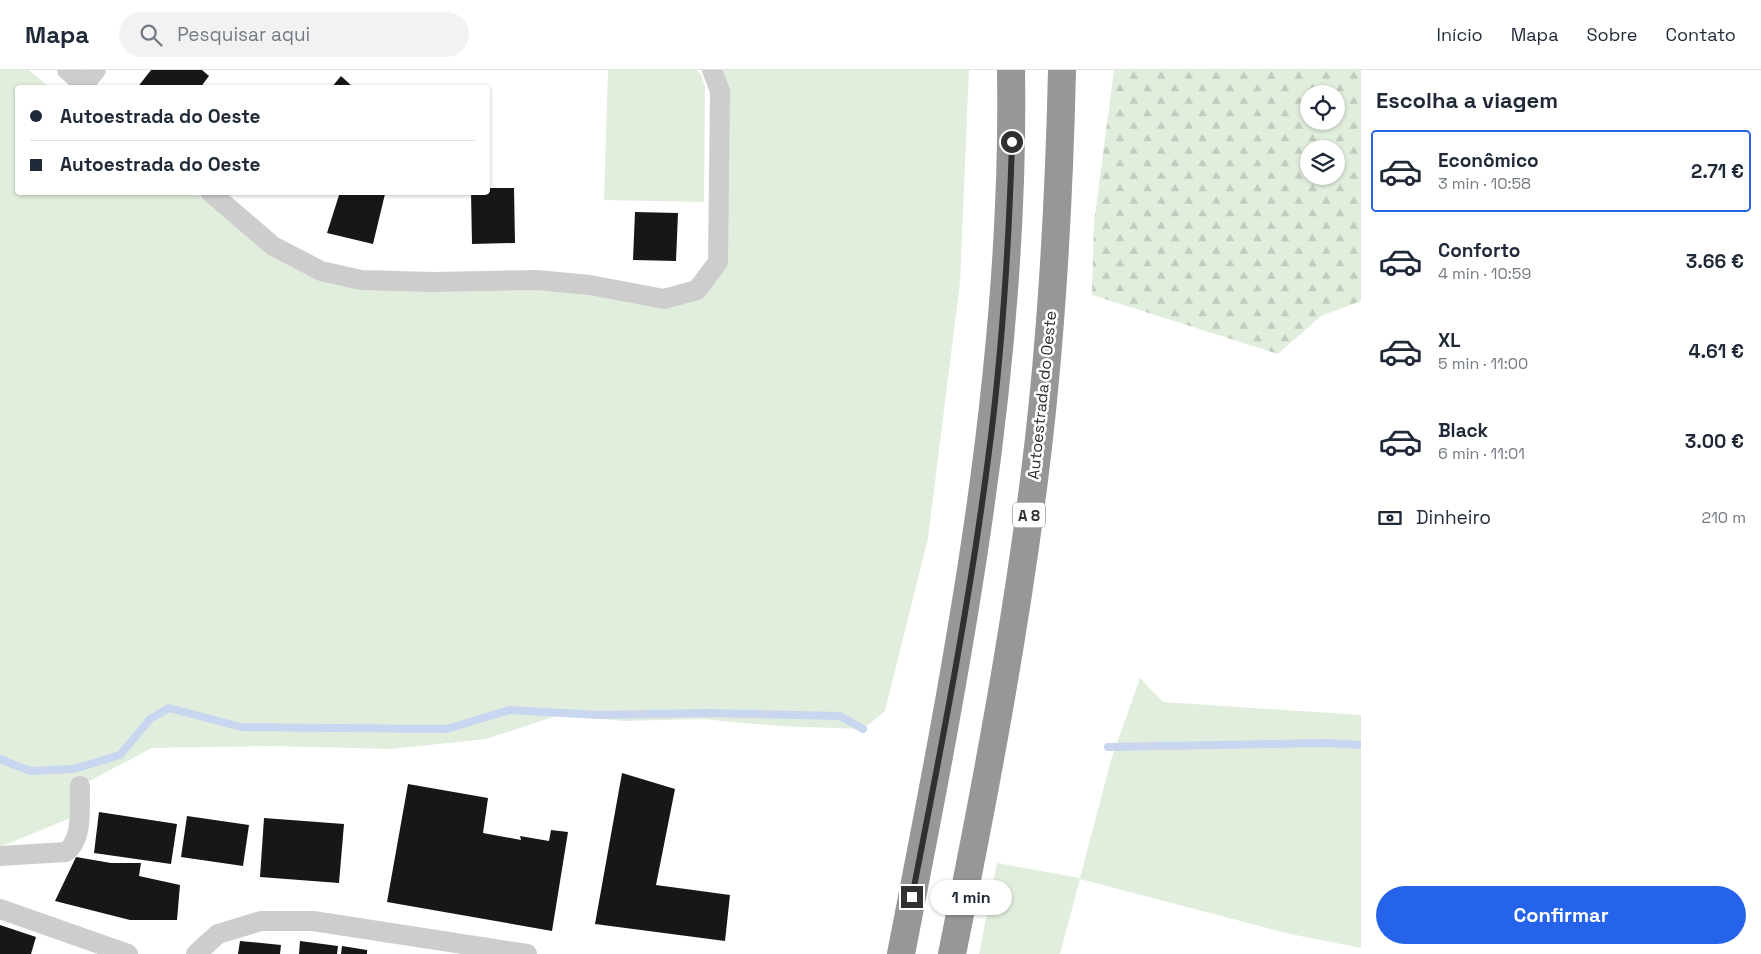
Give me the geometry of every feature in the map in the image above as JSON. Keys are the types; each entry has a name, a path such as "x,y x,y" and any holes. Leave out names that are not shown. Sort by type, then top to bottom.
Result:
{"highway":[{"path":"901,954 962,638 991,437 1002,335 1009,231 1012,142 1011,70"},
{"name":"Autoestrada do Oeste","path":"952,954 989,766 1022,566 1036,462 1055,262 1062,70"}],"street":[{"path":"68,70 89,80"},
{"path":"214,195 273,246 320,271 370,280 433,282 537,280 590,285 664,299 696,290 718,262 720,92 712,70"},
{"path":"0,856 66,852 74,846 77,836 80,786"},
{"path":"0,909 128,954"},
{"path":"196,954 218,934 261,921 313,921 527,954"}],"green space":[{"path":"0,70 29,70 47,85 15,85 15,195 198,195 273,246 321,271 433,282 664,299 697,290 718,262 712,70 969,70 960,283 928,538 885,711 863,729 779,726 702,719 624,721 559,715 486,739 390,749 272,746 152,748 80,786 73,817 0,847"},
{"path":"608,70 696,70 701,75 705,86 704,202 604,200"},
{"path":"1114,70 1361,70 1361,301 1321,316 1278,354 1092,295 1094,223"},
{"path":"1140,678 1163,702 1361,715 1361,948 1290,934 1080,879 1060,954 979,954 997,863 1080,878 1111,760"}],"building":[{"path":"151,70 202,70 209,76 202,85 139,85"},
{"path":"341,76 351,85 334,85"},
{"path":"490,188 514,188 515,243 472,244 471,195 490,195"},
{"path":"339,195 385,195 373,244 327,233"},
{"path":"635,212 678,213 676,261 633,260"},
{"path":"622,773 675,789 656,885 730,895 725,941 595,924"},
{"path":"408,784 488,798 483,833 521,840 520,836 549,841 551,830 568,832 552,931 387,902"},
{"path":"99,812 177,824 171,864 94,853"},
{"path":"187,816 249,825 243,866 181,857"},
{"path":"264,818 344,824 339,883 260,877"},
{"path":"76,857 111,863 141,863 139,876 180,885 177,920 130,920 55,901"},
{"path":"0,925 36,937 31,954 0,954"},
{"path":"240,941 281,945 280,954 238,954"},
{"path":"300,941 338,946 337,954 299,954"},
{"path":"342,946 367,950 367,954 341,954"}],"waterway":[{"path":"0,759 30,771 74,769 120,755 150,719 169,708 241,727 447,729 509,710 599,715 707,713 840,716 863,729"},
{"path":"1108,747 1325,743 1361,745"}],"route":[{"path":"912,897 962,638 991,437 1002,335 1009,231 1012,142"}]}
